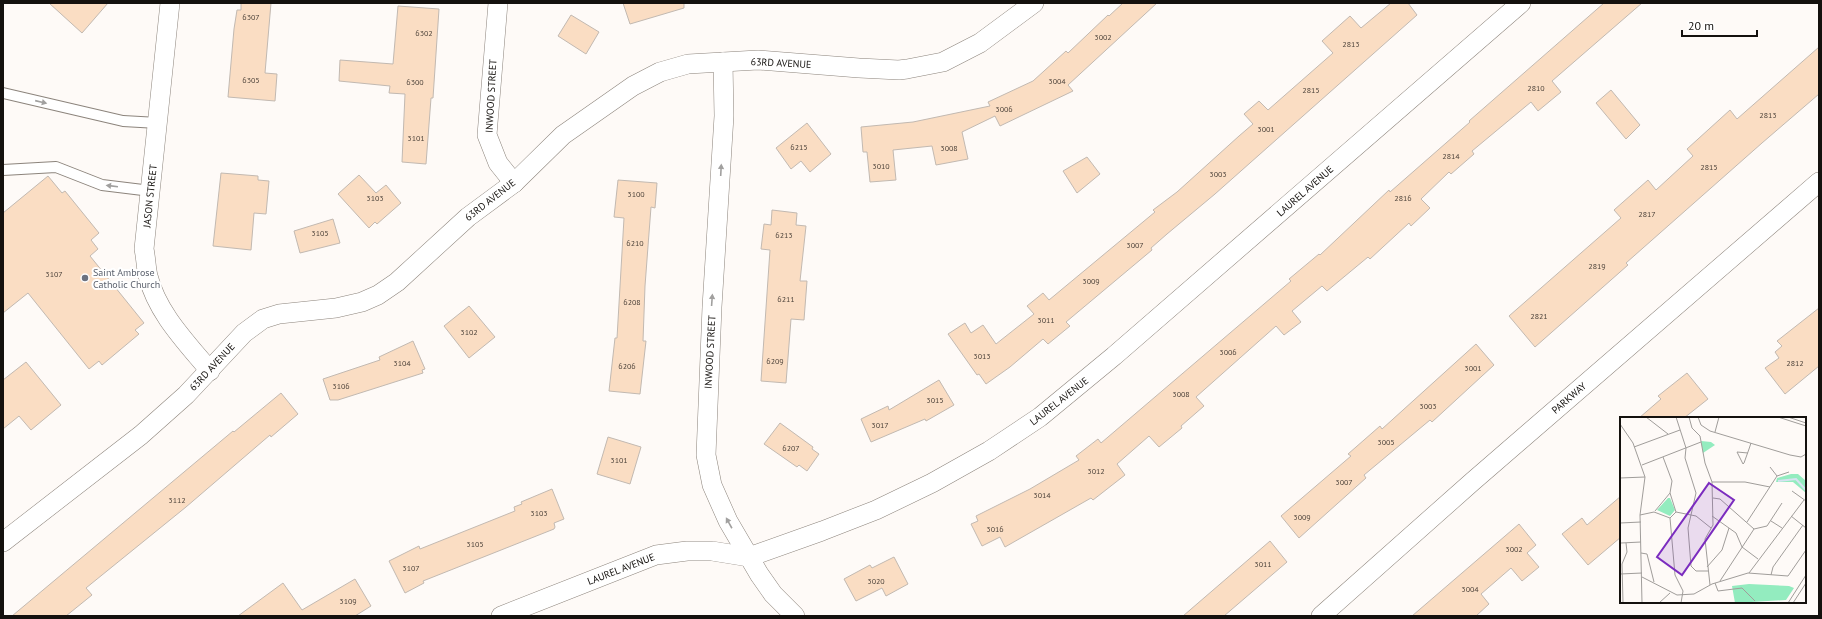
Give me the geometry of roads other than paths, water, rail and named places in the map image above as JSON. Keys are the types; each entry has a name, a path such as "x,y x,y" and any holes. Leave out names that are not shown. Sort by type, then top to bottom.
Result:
{"street":[{"name":"JASON STREET","path":"170,3 144,249 148,277 160,305 177,331 210,371"},
{"name":"INWOOD STREET","path":"498,3 488,135 498,163 514,183"},
{"name":"63RD AVENUE","path":"3,542 141,435 210,371 244,333 263,319 279,314 336,308 362,302 378,296 397,282 468,217 514,183 563,135 633,86 660,72 688,64 758,60 899,70 943,62 980,44 1034,3"},
{"name":"LAUREL AVENUE","path":"501,616 656,555 687,551 712,552 749,557 822,531 904,496 989,451 1040,417 1206,278 1521,3"},
{"name":"INWOOD STREET","path":"722,62 724,116 712,307 706,454 712,485 728,521 759,574 774,594 795,616"},
{"name":"PARKWAY","path":"1321,616 1489,467 1819,182"}],"lane":[{"path":"3,93 123,121 158,123"},
{"path":"3,170 56,168 102,185 151,191"}],"place":[{"name":"Saint Ambrose Catholic Church","path":"85,278"}]}
